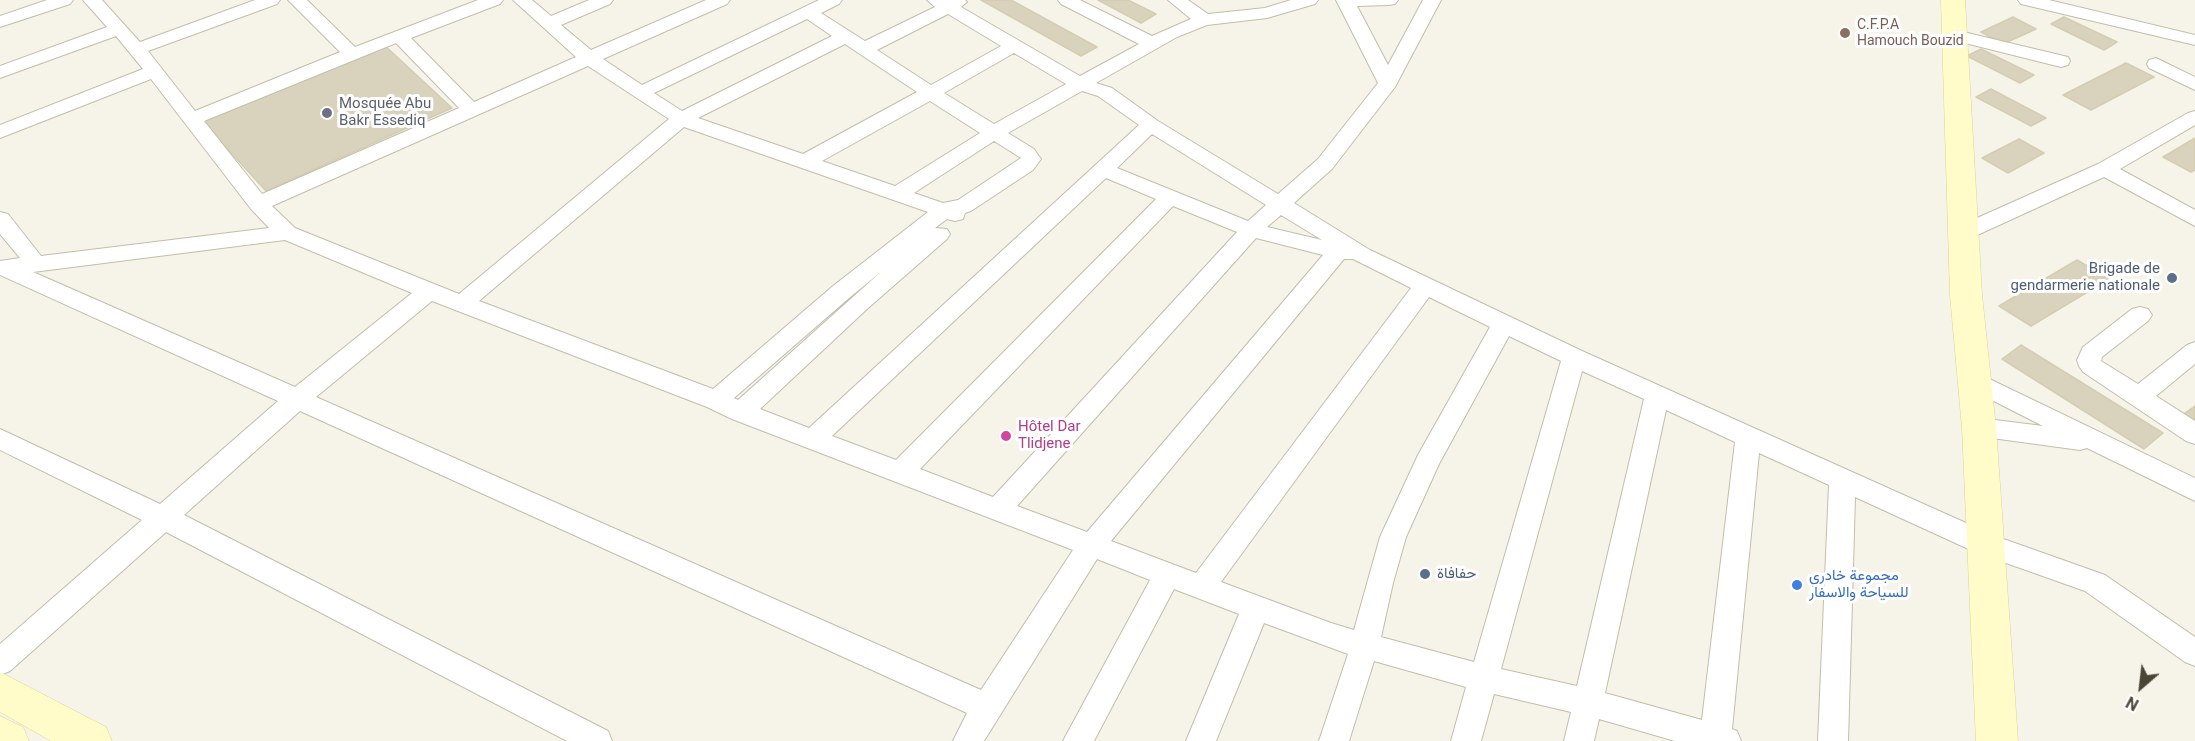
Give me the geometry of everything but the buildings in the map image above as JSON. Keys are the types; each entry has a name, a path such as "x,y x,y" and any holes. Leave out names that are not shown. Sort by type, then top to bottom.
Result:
{"main road":[{"path":"1953,0 1966,295 1979,428 1997,741"},
{"path":"0,691 91,741"},
{"path":"0,736 9,741"}],"street":[{"path":"0,22 64,0"},
{"path":"92,0 137,49 258,204 287,233 429,291 716,400 741,412 1330,636 1482,678 1587,702 1719,740 1748,437"},
{"path":"137,49 271,0"},
{"path":"297,0 352,54"},
{"path":"192,119 352,54 494,0"},
{"path":"522,0 590,58 681,119 956,211"},
{"path":"550,23 604,0"},
{"path":"258,204 721,0"},
{"path":"641,92 833,0"},
{"path":"1067,0 1150,44"},
{"path":"1177,0 1204,20"},
{"path":"899,193 995,132 1094,84 1150,44 1204,20 1245,8 1280,11 1309,0"},
{"path":"1388,83 1345,0 1389,0"},
{"path":"998,510 1251,230 1324,164 1388,83 1432,0"},
{"path":"2027,0 2195,40"},
{"path":"952,2 1014,46 1094,84"},
{"path":"864,49 952,2"},
{"path":"952,2 1094,84 1151,125 1351,253 1426,285 1574,357 1985,544 2095,583 2195,653"},
{"path":"716,400 841,292 1030,162 1031,159 1027,153 928,92 808,12"},
{"path":"0,72 119,29"},
{"path":"1955,34 2061,61"},
{"path":"399,36 471,110"},
{"path":"462,303 681,119 845,37"},
{"path":"807,161 1014,46"},
{"path":"2156,64 2195,84"},
{"path":"0,132 155,72"},
{"path":"1965,232 2105,169 2195,117"},
{"path":"813,439 1151,125"},
{"path":"2105,169 2195,219"},
{"path":"1105,170 1251,230 1303,244 1351,253"},
{"path":"901,472 1170,197"},
{"path":"741,412 956,211"},
{"path":"0,219 36,264"},
{"path":"2,268 287,233"},
{"path":"968,741 987,707 1091,546 1351,253"},
{"path":"2,268 987,707"},
{"path":"1202,586 1426,285"},
{"path":"0,662 296,400 429,291"},
{"path":"2140,315 2091,353 2089,360 2091,366 2195,434"},
{"path":"1334,741 1365,645 1379,583 1398,526 1427,462 1504,323"},
{"path":"2139,397 2195,351"},
{"path":"1466,741 1574,357"},
{"path":"1975,381 2195,490"},
{"path":"1580,741 1657,395"},
{"path":"1979,428 2097,442"},
{"path":"0,439 164,518 597,741"},
{"path":"1833,741 1842,480"},
{"path":"1078,741 1168,574"},
{"path":"1201,741 1256,606"}],"place":[{"name":"C.F.P.A Hamouch Bouzid","path":"1845,33"},
{"name":"Mosquée Abu Bakr Essediq","path":"327,113"},
{"name":"Brigade de gendarmerie nationale","path":"2172,278"},
{"name":"Hôtel Dar Tlidjene","path":"1006,436"},
{"name":"حفافاة","path":"1425,574"},
{"name":"مجموعة خادري للسياحة والاسفار","path":"1797,585"}]}
